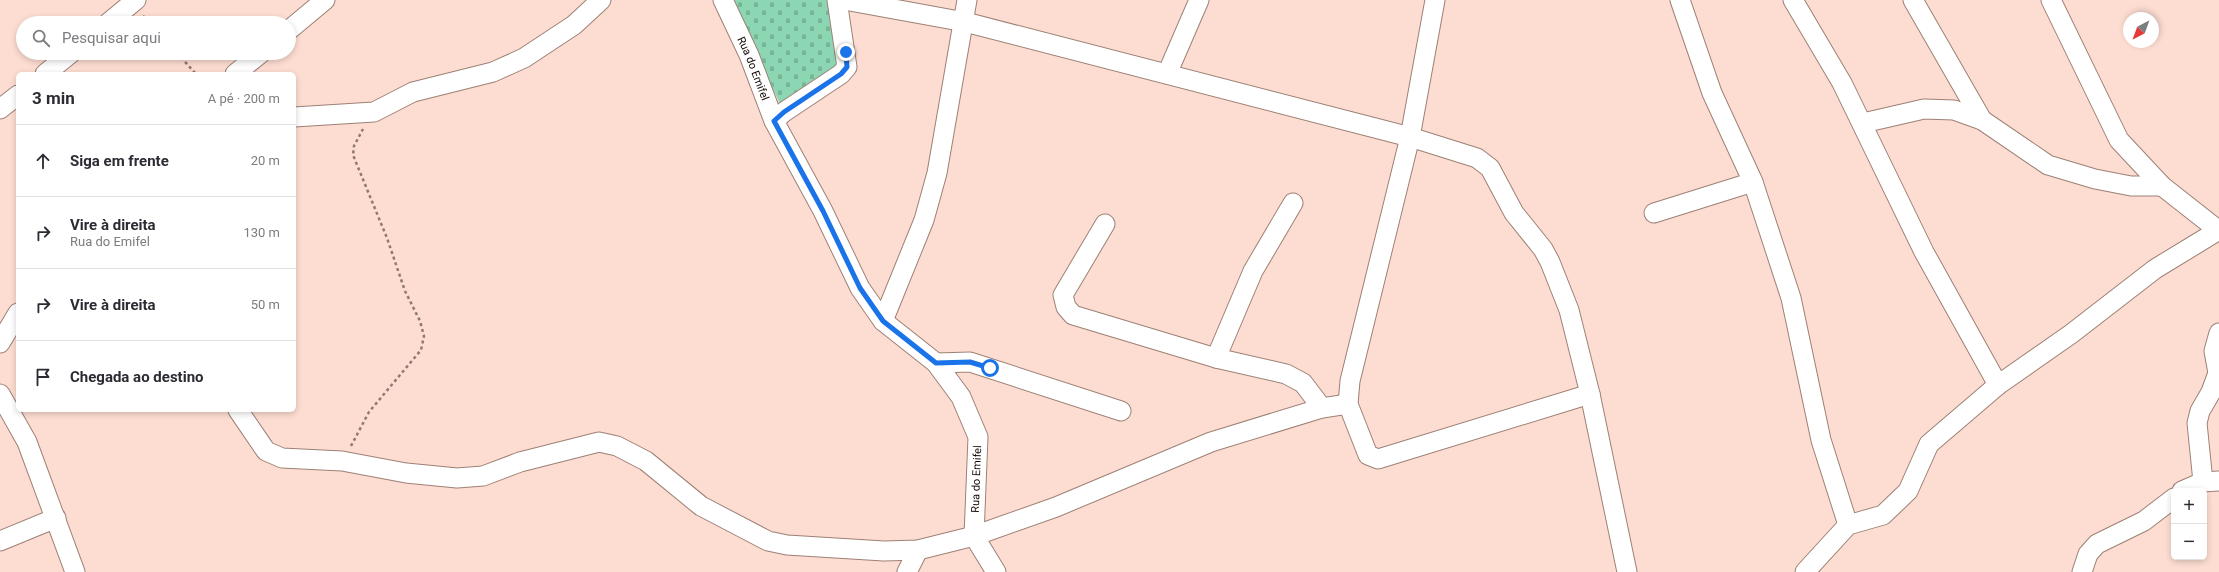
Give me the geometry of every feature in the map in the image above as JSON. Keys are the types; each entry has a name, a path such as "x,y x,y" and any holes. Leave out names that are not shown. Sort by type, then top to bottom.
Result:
{"street":[{"path":"117,16 136,0"},
{"path":"296,24 325,0"},
{"path":"296,117 374,112 413,92 493,72 524,58 574,25 601,0"},
{"name":"Rua do Emifel","path":"723,0 749,55 774,121 823,211 860,288 883,321 936,363 961,397 978,437 974,536"},
{"path":"774,121 784,112 841,74 847,67 836,0"},
{"path":"844,0 965,22 1410,137 1477,158 1490,168 1514,213 1543,248 1569,310 1590,394 1627,572"},
{"path":"883,321 924,220 937,172 965,22 967,0"},
{"path":"1167,74 1198,0"},
{"path":"1680,0 1712,93 1753,182 1791,298 1821,440 1848,525"},
{"path":"1793,0 1863,123 1924,252 1998,385"},
{"path":"1913,0 1982,120"},
{"path":"1805,572 1848,525 1883,515 1908,490 1929,444 1998,385 2071,334 2155,269 2219,230 2162,186 2119,140 2051,0"},
{"path":"1433,1 1410,137 1352,374 1348,404 1368,454 1378,459 1590,394"},
{"path":"47,72 62,60"},
{"path":"237,72 252,60"},
{"path":"0,109 16,97"},
{"path":"1863,123 1924,109 1954,110 1982,120 2048,165 2095,179 2131,186 2162,186"},
{"path":"1654,214 1753,182"},
{"path":"1216,358 1253,271 1293,203"},
{"path":"1105,224 1063,295 1066,307 1073,315 1216,358 1286,374 1303,383 1322,408"},
{"path":"0,343 16,316"},
{"path":"2192,488 2211,482 2197,423 2200,411 2211,392 2218,372 2214,351 2219,333"},
{"path":"936,363 970,362 1121,411"},
{"path":"0,394 28,442 75,572"},
{"path":"239,412 266,451 282,458 342,461 406,473 457,478 483,476 520,462 599,442 617,446 646,461 701,506 768,541 787,545 884,552 918,550 974,536 1056,507 1211,442 1322,408 1348,404"},
{"path":"2082,572 2088,554 2097,544 2144,521 2171,500"},
{"path":"0,541 56,518"},
{"path":"974,536 996,572"},
{"path":"907,572 918,550"}],"path":[{"path":"183,60 194,72"},
{"path":"342,461 369,412 421,350 424,336 420,321 405,291 387,238 353,155 354,146 374,112"}],"green space":[{"path":"733,0 837,0 847,67 784,112 739,18"}],"route":[{"path":"846,52 847,67 841,74 784,112 774,121 823,211 860,288 883,321 910,345 936,363 970,362 990,368"}]}
